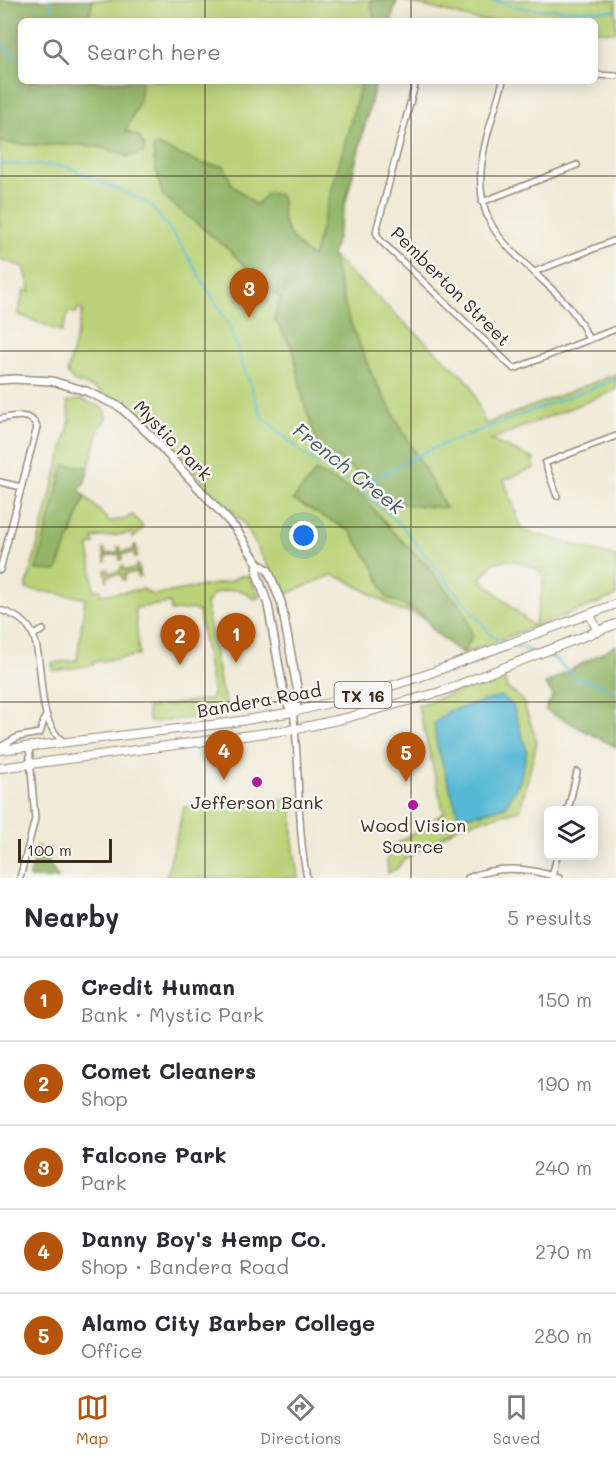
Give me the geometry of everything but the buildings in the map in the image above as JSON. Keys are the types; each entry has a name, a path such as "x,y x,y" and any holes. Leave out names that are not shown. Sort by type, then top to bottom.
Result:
{"main road":[{"name":"Bandera Road","path":"0,748 246,721 293,712 373,692 494,651 616,604"},
{"path":"590,614 598,632"},
{"name":"Bandera Road","path":"0,768 296,729 392,707 440,692 616,624"}],"street":[{"path":"598,75 616,76"},
{"name":"Pemberton Street","path":"415,84 376,232 380,240 514,369 589,340"},
{"path":"501,84 480,168 482,202 496,233 572,309 589,340 616,329"},
{"path":"482,202 577,165"},
{"path":"534,272 616,240"},
{"name":"Mystic Park","path":"0,380 52,381 86,391 120,406 237,529 258,564 268,570 281,602 299,698 293,712"},
{"path":"0,419 28,417 36,423 0,570"},
{"path":"557,496 545,464 616,436"},
{"path":"0,482 21,487"},
{"name":"Mystic Park","path":"258,564 257,574 268,605 285,700 293,712"},
{"path":"0,610 18,618 33,635 46,712 52,731 65,742"},
{"path":"33,635 43,630"},
{"path":"0,748 18,737 40,733 46,712"},
{"path":"293,712 302,835 308,878"},
{"path":"20,878 35,819 29,746"},
{"path":"569,806 577,772"},
{"path":"468,878 510,868 524,868 554,877 556,860"}],"green space":[{"path":"0,0 397,0 392,18 18,18 18,84 375,84 332,256 470,383 485,424 616,374 616,390 490,440 534,459 534,468 504,480 522,530 616,557 616,596 534,627 462,654 473,636 384,521 362,549 375,569 386,597 422,614 426,619 400,611 345,579 332,575 284,595 243,522 135,414 96,389 74,381 67,373 83,310 77,309 76,313 68,312 62,332 18,314 24,290 31,291 24,267 0,259","holes":["505,560 524,563 543,573 543,586 534,627 481,579 494,563"]},
{"path":"0,0 93,0 88,18 18,18 18,84 141,84 140,100 126,131 138,136 145,146 144,152 128,157 94,146 0,142"},
{"path":"372,0 397,0 392,18 374,18"},
{"path":"401,0 616,0 616,32 598,31 598,18 470,18"},
{"path":"361,84 375,84 332,256 348,317 373,377 446,508 401,504 337,458 319,449 303,399 293,349 274,319 280,298 228,249 162,195 153,148 157,145 203,164 224,166 232,185 256,205 268,193 280,195 283,203 282,216 287,231 298,246 313,257"},
{"path":"81,399 101,407 105,411 106,419 99,429 89,467 64,465 71,537 85,496 109,521 122,520 133,515 143,527 132,538 132,533 93,538 94,544 89,546 94,590 100,589 101,595 143,589 153,595 228,582 240,576 250,576 259,597 253,599 240,590 230,590 214,594 206,604 221,688 226,703 223,708 224,715 150,722 147,708 211,699 213,694 199,612 192,609 171,611 170,603 135,608 139,655 53,671 52,663 77,660 85,598 26,589 70,421 67,402"},
{"path":"64,465 89,467 84,484 79,489 85,496 57,571 36,570"},
{"path":"316,471 363,496 392,531 426,564 464,611 473,636 462,654 434,631 422,614 386,597 375,569 350,531 293,500"},
{"path":"134,545 136,545 137,557 135,558 134,553 122,554 120,560 119,554 106,556 105,562 103,549 106,554 119,552 118,547 121,552 134,550"},
{"path":"138,565 140,577 137,572 125,574 125,580 123,580 121,574 108,576 107,582 105,570 108,569 109,573 121,571 123,566 125,570 136,569"},
{"path":"616,645 616,747 545,710 553,695 545,684"},
{"path":"503,675 507,688 522,699 537,742 520,810 461,825 402,861 398,868 388,873 387,856 392,847 444,813 418,705"},
{"path":"292,799 293,841 298,878 166,878 184,807"},
{"path":"38,846 58,878 29,878"}],"water":[{"path":"502,696 513,706 527,751 520,781 505,807 459,818 436,742 434,723 449,711"}],"waterway":[{"path":"51,18 52,0"},
{"path":"486,0 531,9 616,11"},
{"path":"0,43 12,54 18,55"},
{"name":"French Creek","path":"0,164 65,166 150,204 179,242 228,323 261,415 308,458 353,483 399,523 493,637 505,642"},
{"path":"359,487 431,449 616,379"},
{"name":"French Creek","path":"513,645 536,653"},
{"name":"French Creek","path":"545,655 555,659 574,677 616,690"}],"place":[{"name":"Falcone Park","path":"249,318"},
{"name":"Credit Human","path":"236,663"},
{"name":"Comet Cleaners","path":"180,665"},
{"name":"Danny Boy's Hemp Co.","path":"224,780"},
{"name":"Jefferson Bank","path":"257,782"},
{"name":"Alamo City Barber College","path":"406,782"},
{"name":"Wood Vision Source","path":"413,805"}]}
